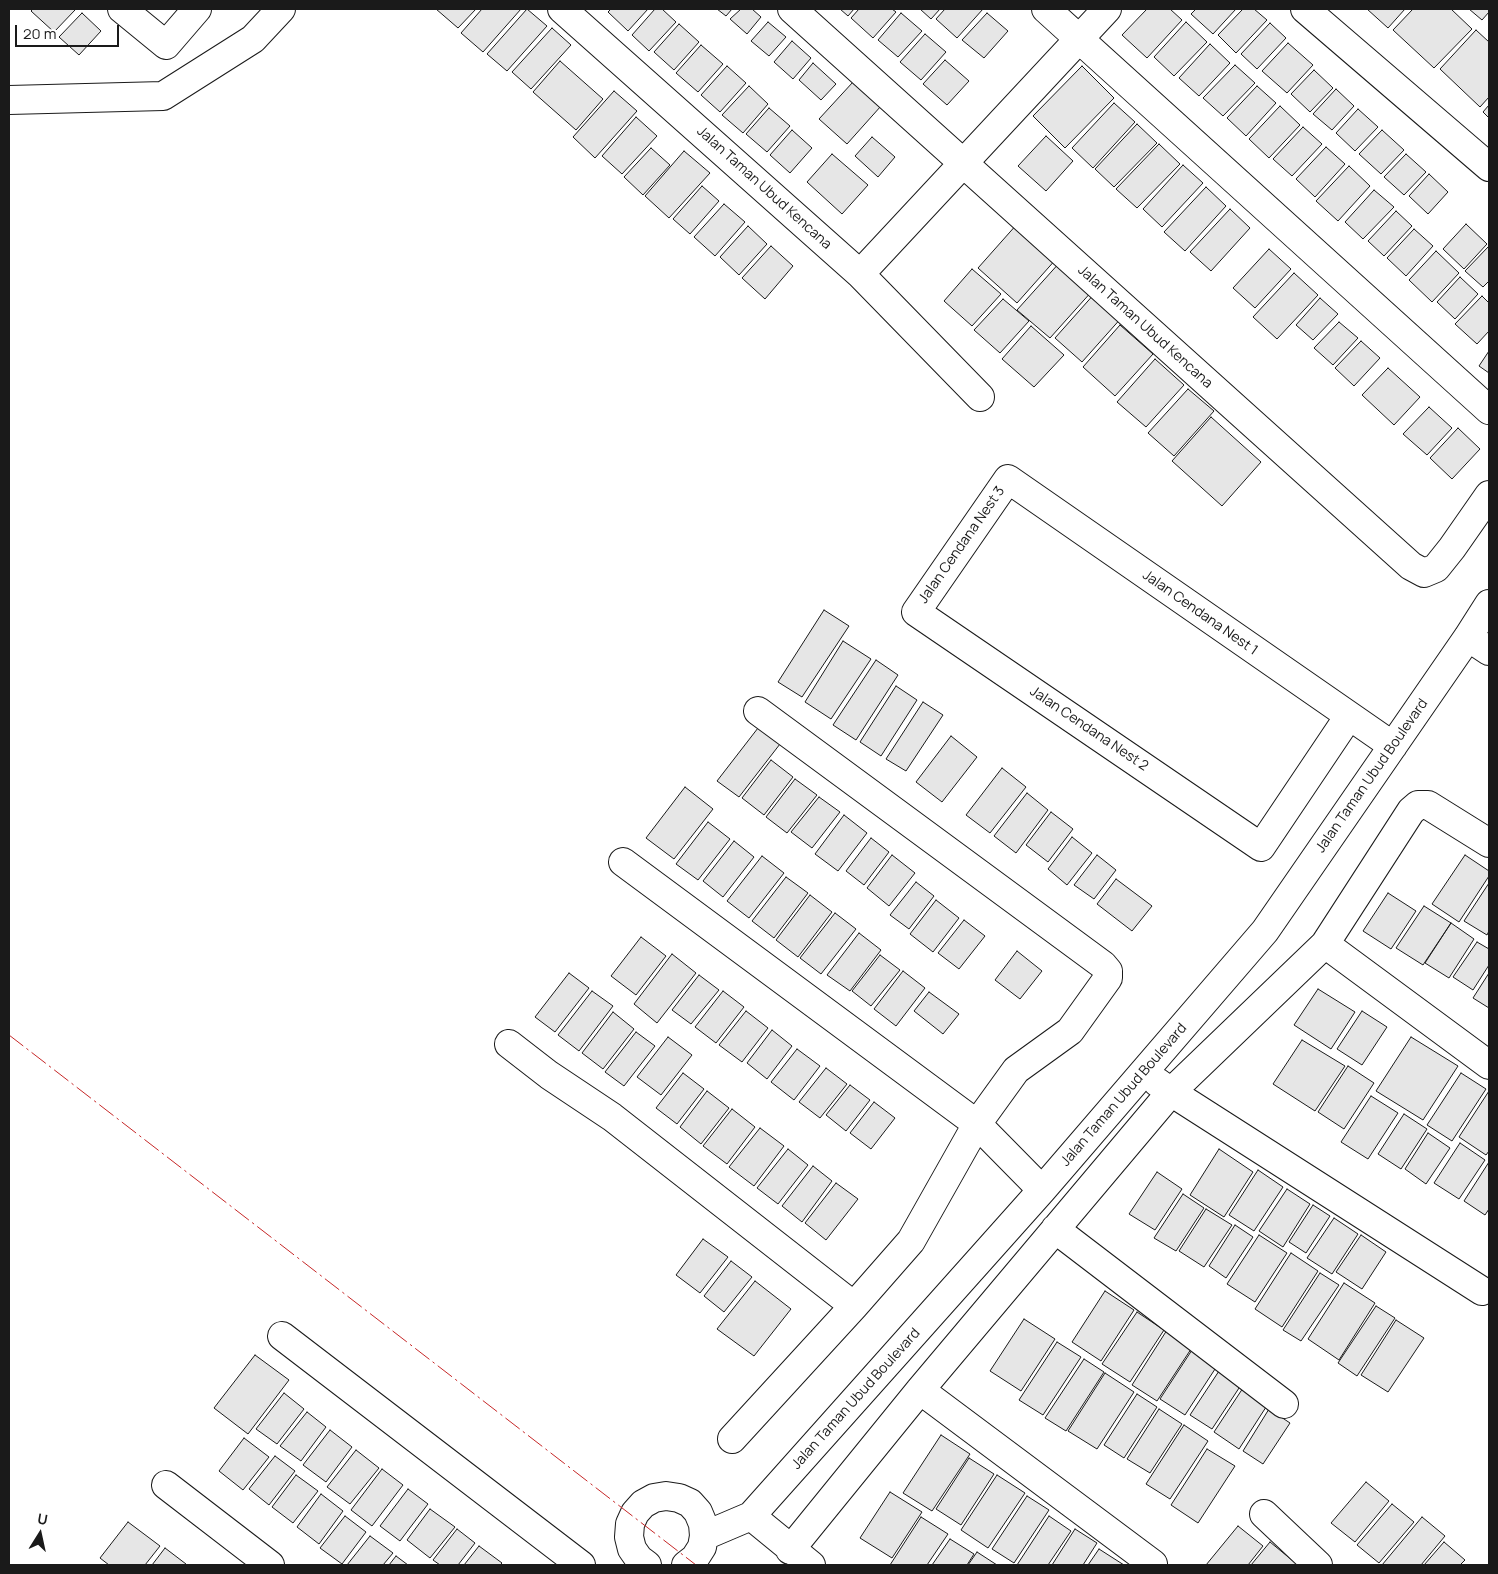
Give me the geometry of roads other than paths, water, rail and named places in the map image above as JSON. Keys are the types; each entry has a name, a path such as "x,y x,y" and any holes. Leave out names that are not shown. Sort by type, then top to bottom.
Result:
{"street":[{"path":"122,9 166,45 197,9"},
{"path":"9,100 163,96 253,40 281,9"},
{"name":"Jalan Taman Ubud Kencana","path":"562,9 860,274 980,397"},
{"name":"Jalan Taman Ubud Kencana","path":"792,9 1411,566 1424,573 1436,568 1489,495"},
{"path":"1046,9 1489,410"},
{"path":"860,274 1106,9"},
{"path":"1305,9 1489,167"},
{"name":"Jalan Cendana Nest 3","path":"916,612 1008,479"},
{"name":"Jalan Cendana Nest 1","path":"1008,479 1393,746"},
{"name":"Jalan Taman Ubud Boulevard","path":"704,1536 751,1516 1042,1190 1265,931 1393,746 1478,644 1489,604"},
{"name":"Jalan Cendana Nest 2","path":"916,612 1261,847 1349,716"},
{"path":"732,1439 911,1241 977,1124 1016,1070 1070,1031 1108,978 1108,971 1095,959 758,711"},
{"path":"751,1516 801,1557 920,1390 1171,1092 1324,944 1411,811 1418,805 1428,805 1489,843"},
{"path":"624,862 977,1124 1042,1190"},
{"path":"1324,944 1489,1065"},
{"path":"510,1044 548,1075 612,1117 854,1306"},
{"path":"1144,1071 1171,1092 1482,1291"},
{"path":"1055,1229 1284,1404"},
{"path":"282,1336 581,1565"},
{"path":"920,1390 1153,1564"},
{"path":"166,1484 270,1565"},
{"path":"640,1563 632,1549 629,1537 630,1524 635,1513 643,1504 654,1498 666,1496 679,1498 690,1503 698,1512 703,1524 702,1548 695,1558 686,1565"},
{"path":"1264,1514 1318,1565"}]}
